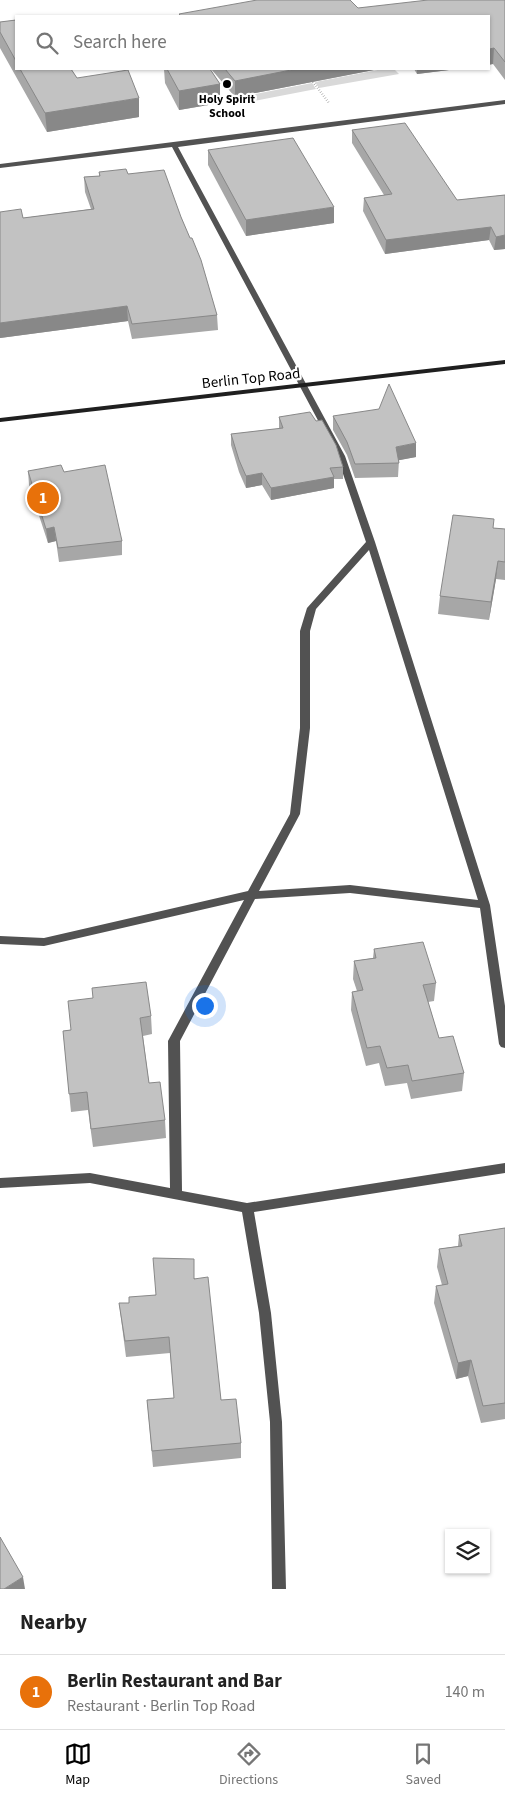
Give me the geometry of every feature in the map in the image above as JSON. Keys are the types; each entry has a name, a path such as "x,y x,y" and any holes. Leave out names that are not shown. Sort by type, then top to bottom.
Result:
{"street":[{"path":"0,166 505,102"},
{"path":"174,145 341,456 371,542 485,905 505,1044"},
{"name":"Berlin Top Road","path":"0,420 505,362"},
{"path":"176,1194 174,1041 250,895 295,814 305,728 305,631 312,608 371,542"},
{"path":"0,940 44,942 250,895 350,889 485,905"},
{"path":"0,1183 90,1178 247,1208 505,1168"},
{"path":"247,1208 265,1312 276,1422 279,1589"}],"path":[{"path":"308,76 329,103"}],"shaded area":[{"path":"378,70 395,70 399,74 319,88 315,82"},
{"path":"312,83 316,89 239,104 235,98"}],"building":[{"path":"257,0 350,0 358,8 428,0 505,0 505,62 494,48 490,49 490,15 179,14"},
{"path":"15,20 15,59 0,32 0,22"},
{"path":"21,70 72,70 77,78 128,70 139,98 45,113"},
{"path":"168,70 211,70 220,84 179,91"},
{"path":"226,70 291,70 235,81"},
{"path":"405,123 457,200 505,195 505,235 496,237 491,227 386,240 364,198 392,194 352,130"},
{"path":"293,138 334,207 246,220 208,150"},
{"path":"126,169 128,174 164,170 181,217 201,260 217,315 132,324 127,306 0,323 0,212 21,209 23,218 94,209 84,177 100,176 99,172"},
{"path":"389,384 416,443 396,447 399,463 355,464 347,442 333,416 379,409"},
{"path":"310,412 316,421 322,420 336,445 343,467 330,468 334,477 271,488 262,473 246,476 231,434 283,428 279,417"},
{"path":"61,465 64,472 105,465 122,541 58,548 54,527 46,529 28,471"},
{"path":"453,515 494,519 493,528 505,529 505,562 498,561 491,602 440,596"},
{"path":"423,942 436,983 423,985 439,1038 453,1036 464,1073 412,1081 408,1065 387,1068 380,1046 367,1048 352,992 363,990 354,961 376,958 374,949"},
{"path":"146,982 151,1016 140,1018 149,1083 160,1082 165,1120 91,1129 87,1092 69,1094 63,1031 71,1030 68,1001 93,998 92,988"},
{"path":"505,1228 505,1403 483,1406 471,1360 458,1363 436,1286 448,1284 439,1249 462,1246 459,1235"},
{"path":"153,1258 194,1259 194,1279 208,1277 221,1400 236,1399 241,1443 152,1451 147,1400 174,1398 169,1337 125,1341 119,1303 129,1303 129,1297 156,1295"},
{"path":"0,1537 23,1577 4,1589 0,1589"}],"place":[{"name":"Holy Spirit School","path":"227,84"},
{"name":"Berlin Restaurant and Bar","path":"43,498"}]}
